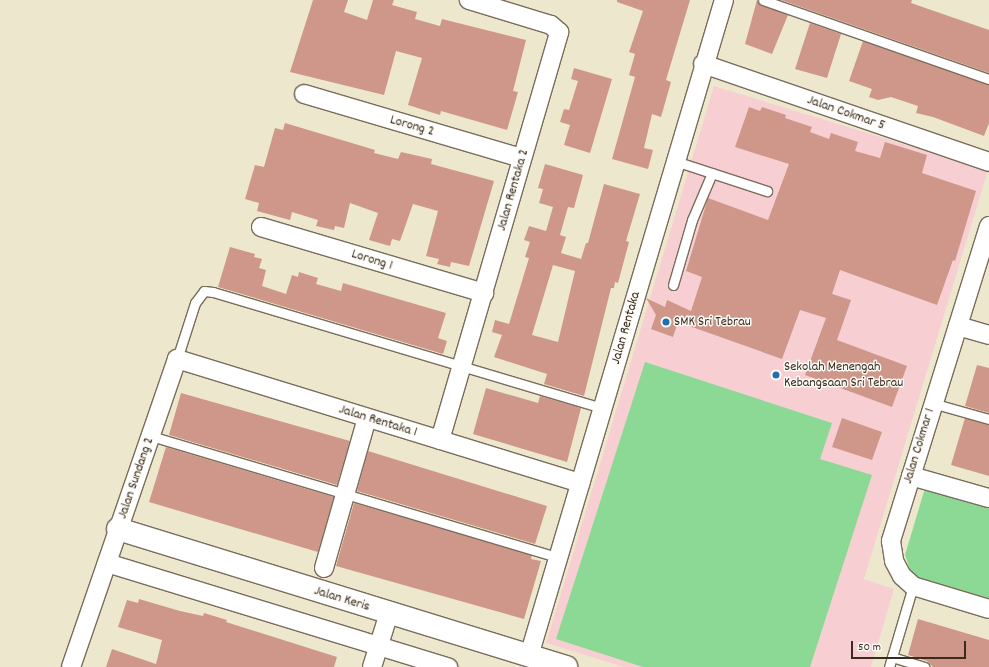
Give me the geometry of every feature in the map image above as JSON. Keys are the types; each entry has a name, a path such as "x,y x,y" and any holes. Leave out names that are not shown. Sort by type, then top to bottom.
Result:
{"street":[{"name":"Jalan Rentaka 2","path":"440,440 484,293 521,158 559,32 551,25 469,0"},
{"name":"Jalan Rentaka","path":"529,656 703,64 724,0"},
{"name":"Jalan Cokmar 5","path":"703,64 989,162"},
{"name":"Lorong 2","path":"304,94 521,158"},
{"name":"Jalan Cokmar 1","path":"913,586 902,576 894,562 891,541 932,403 985,251 989,226"},
{"name":"Lorong 1","path":"261,227 484,293"},
{"path":"958,326 989,335"},
{"name":"Jalan Rentaka 1","path":"177,359 580,484"},
{"name":"Jalan Sundang 2","path":"71,667 177,359"},
{"path":"324,568 367,418"},
{"path":"910,476 989,498"},
{"name":"Jalan Keris","path":"118,529 388,614 566,667"},
{"path":"106,563 448,667"},
{"path":"913,586 989,609"},
{"path":"372,667 388,614"}],"lane":[{"path":"763,0 989,79"},
{"path":"675,161 767,191"},
{"path":"673,285 692,220 712,173"},
{"name":"Jalan Sundang 2","path":"177,359 195,303 204,291 220,294 462,366"},
{"path":"462,366 602,408"},
{"path":"932,403 989,419"},
{"path":"151,436 558,557"},
{"path":"889,667 913,586"},
{"path":"892,657 925,667"}],"shaded area":[{"name":"Sekolah Menengah Kebangsaan Sri Tebrau","path":"714,86 988,170 864,579 894,589 871,667 624,667 546,643"}],"green space":[{"path":"645,362 832,423 820,459 872,475 810,667 643,667 556,639"},
{"path":"928,478 989,495 989,602 926,584 912,575 905,555"}],"building":[{"path":"313,0 348,0 344,12 367,20 373,0 394,0 392,5 417,12 415,19 440,26 442,19 526,40 513,91 518,92 507,130 441,111 440,115 408,105 422,58 396,51 384,95 290,72"},
{"path":"617,0 690,0 666,80 671,82 661,117 652,114 644,148 653,150 648,169 612,159 635,77 629,75 635,54 629,52 643,11 617,2"},
{"path":"757,0 761,5 788,15 772,54 745,44"},
{"path":"781,0 912,0 911,3 989,30 989,73"},
{"path":"810,23 841,34 827,78 795,69"},
{"path":"863,41 989,85 989,123 984,136 933,117 916,113 918,106 891,97 878,100 869,97 872,89 849,81"},
{"path":"574,68 612,79 590,153 564,145 570,125 560,122 564,109 569,110 578,81 571,79"},
{"path":"749,107 760,111 762,107 786,115 785,118 812,127 810,132 829,139 831,133 858,142 855,151 880,158 885,142 927,155 922,173 976,191 955,261 953,260 937,305 840,270 832,294 851,300 837,340 907,366 892,407 805,375 826,318 800,310 782,359 678,322 673,337 651,329 656,315 646,298 665,307 667,300 691,311 702,277 686,271 708,198 768,220 789,164 735,147"},
{"path":"285,123 375,150 374,153 398,159 401,152 432,159 431,164 494,181 469,266 451,262 450,267 437,264 439,259 426,256 438,211 413,204 400,241 392,239 390,246 369,240 378,213 350,203 344,228 335,226 334,230 316,226 318,220 292,212 290,220 257,211 259,203 245,199 255,165 264,167 275,128 283,130"},
{"path":"545,164 583,175 574,208 568,207 560,235 566,237 561,253 581,259 586,243 588,243 604,184 640,194 626,241 629,242 618,283 615,282 614,288 611,288 584,396 544,384 547,374 494,357 502,335 492,332 495,320 509,324 529,258 525,257 530,242 524,240 529,226 546,231 553,207 539,203 543,189 538,188","holes":["553,265 575,271 558,342 532,335"]},
{"path":"230,247 255,254 254,257 262,259 259,268 266,270 262,286 286,294 292,275 298,277 299,272 318,278 316,284 341,291 343,283 446,313 438,338 447,341 443,354 218,287"},
{"path":"977,365 989,368 989,413 965,406"},
{"path":"486,388 538,403 540,396 581,408 567,462 473,434"},
{"path":"181,393 350,441 337,485 169,435"},
{"path":"842,418 882,432 872,460 832,447"},
{"path":"965,418 989,425 989,476 951,465"},
{"path":"166,447 334,497 318,552 149,502"},
{"path":"368,451 547,506 535,544 357,491"},
{"path":"354,503 532,555 531,559 541,561 524,619 336,566"},
{"path":"139,599 203,616 204,613 227,620 226,622 337,657 334,667 106,667 112,649 156,664 162,640 118,627 127,600 138,603"},
{"path":"918,619 989,640 989,667 933,667 927,661 908,655"}],"place":[{"name":"SMK Sri Tebrau","path":"666,322"},
{"name":"Sekolah Menengah Kebangsaan Sri Tebrau","path":"776,375"}]}
